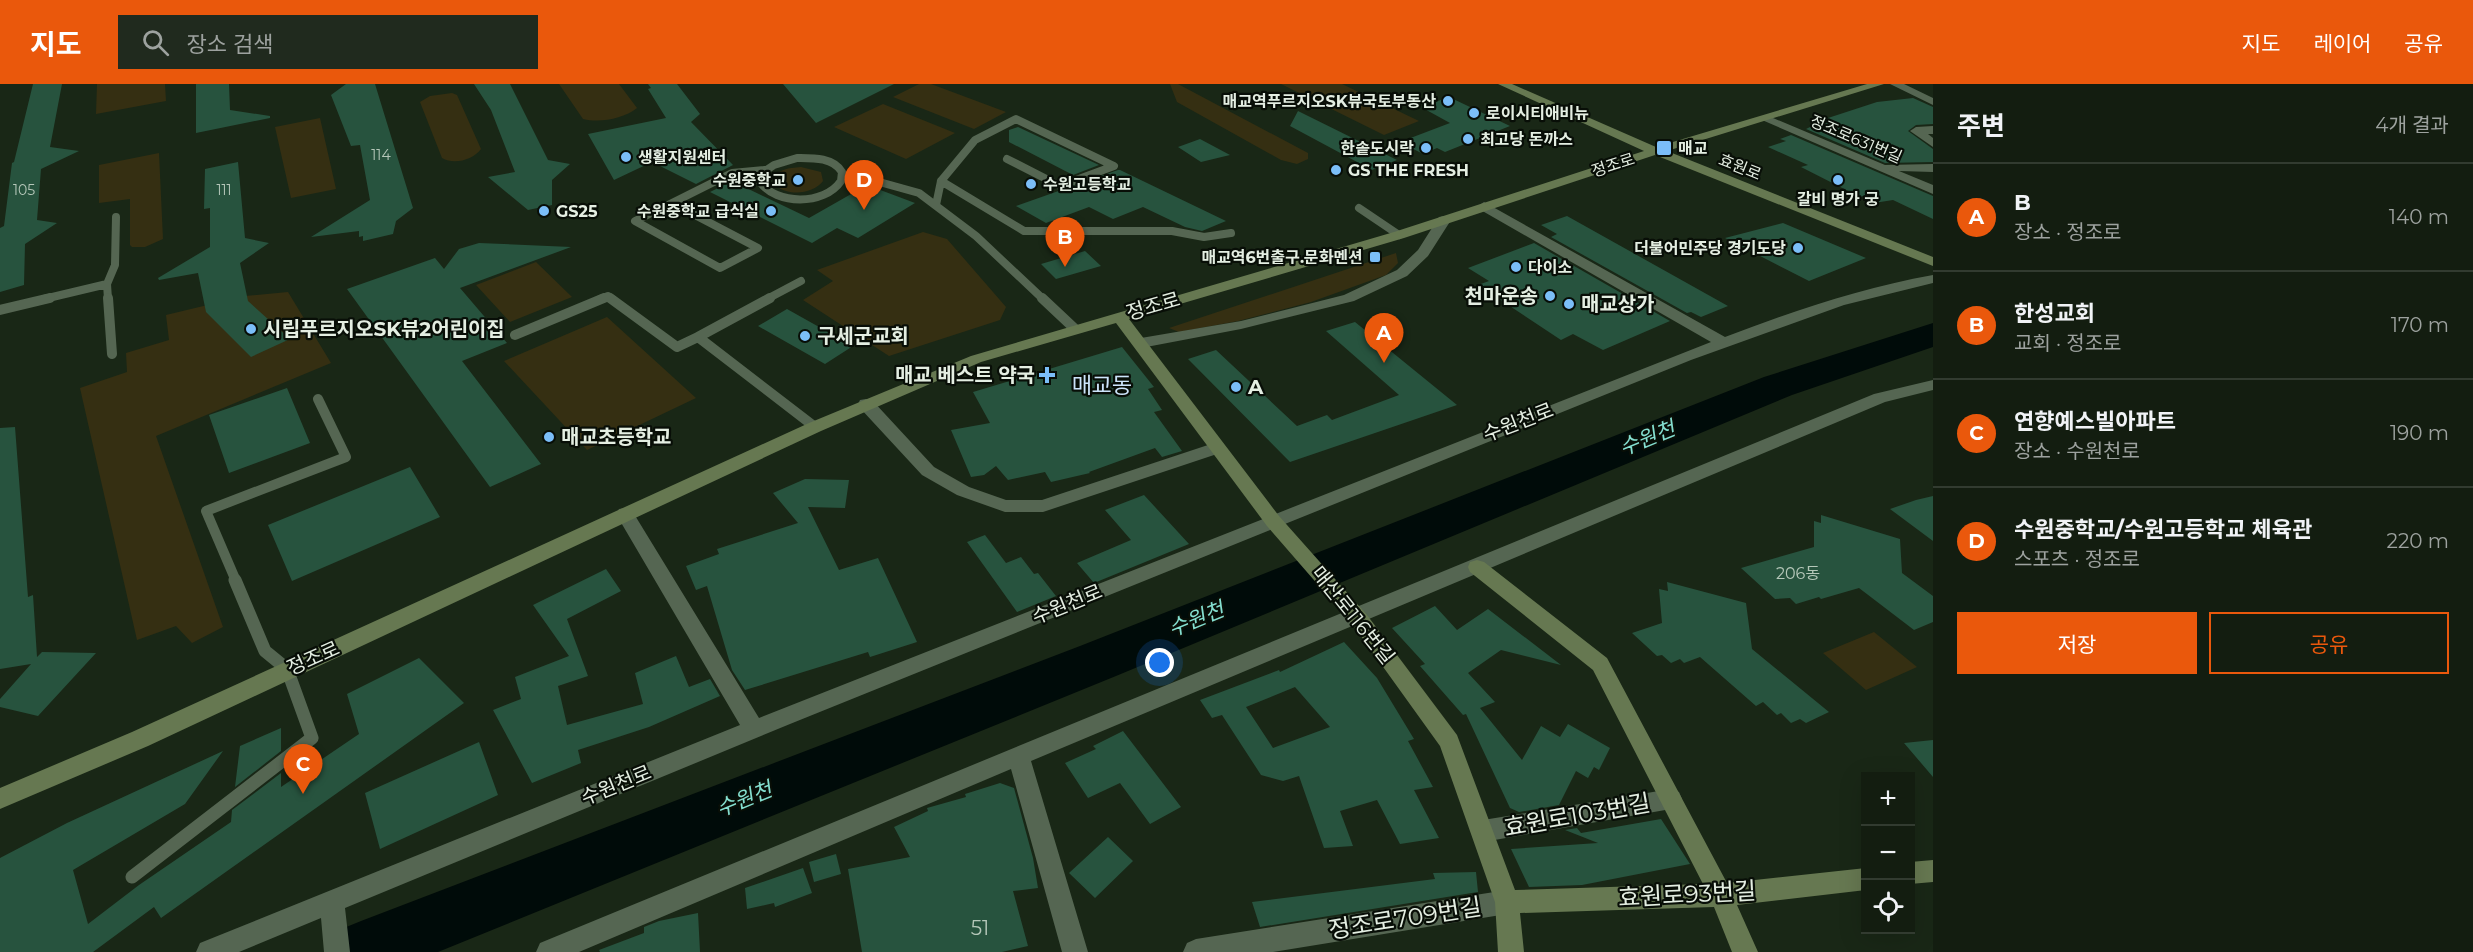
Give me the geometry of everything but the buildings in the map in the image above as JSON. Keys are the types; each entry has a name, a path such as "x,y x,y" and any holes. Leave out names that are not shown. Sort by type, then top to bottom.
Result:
{"street":[{"name":"효원로","path":"1503,84 1655,151 1933,262"},
{"name":"정조로","path":"0,799 140,739 815,426 976,359 1399,234 1655,151 1879,84"},
{"path":"1895,84 1933,102"},
{"name":"정조로631번길","path":"1766,118 1933,190"},
{"path":"1933,130 1916,131 1933,143"},
{"path":"1881,167 1933,168"},
{"path":"1485,206 1724,343"},
{"name":"정조로","path":"1141,344 1241,325 1349,298 1402,273 1423,253 1444,220"},
{"name":"수원천로","path":"209,952 754,729 1280,527 1724,343 1838,301 1907,283 1933,279"},
{"name":"매산로116번길","path":"1119,316 1217,448 1280,527 1353,611 1449,742 1507,902 1511,952"},
{"path":"549,952 1353,611 1478,567 1881,398 1933,385"},
{"path":"866,404 928,471 963,491 1005,506 1043,506 1217,448"},
{"path":"625,514 754,729"},
{"path":"1478,567 1600,663 1721,894 1745,952"},
{"path":"1018,755 1075,952"},
{"name":"효원로103번길","path":"1483,831 1671,799"},
{"path":"1915,873 1933,871"},
{"name":"효원로93번길","path":"1507,902 1721,894 1861,880"},
{"path":"332,900 337,952"},
{"name":"정조로709번길","path":"1196,952 1507,902"}],"lane":[{"path":"936,205 941,181 975,140 1016,119 1114,166 1060,186 1007,159"},
{"path":"843,175 841,182 834,189 811,198 782,198 763,189 759,183 760,176 765,170 784,160 810,158 832,163 843,175 865,178 919,193 976,237 1075,329"},
{"path":"671,202 758,248 720,268 635,220 671,202 732,173 765,170"},
{"path":"941,181 1024,231 1172,231 1204,237 1231,233"},
{"path":"1359,208 1399,234"},
{"path":"112,354 107,284 115,265 116,217"},
{"path":"515,335 608,296 677,347 801,281"},
{"path":"0,310 107,284"},
{"path":"698,337 815,426"},
{"path":"132,877 312,738 287,669 266,651 206,511 346,457 318,399"}],"shaded area":[{"path":"97,84 165,84 166,101 96,114"},
{"path":"559,84 619,84 637,108 611,119 597,121 583,119"},
{"path":"919,84 931,84 1006,112 974,129 893,97"},
{"path":"1170,84 1178,84 1308,153 1308,159 1297,164 1281,160 1177,102"},
{"path":"1281,84 1342,84 1419,121 1384,135"},
{"path":"452,93 457,95 481,149 473,156 458,161 442,158 420,102 430,96"},
{"path":"883,104 955,133 906,159 834,127"},
{"path":"320,118 336,189 291,198 275,127"},
{"path":"159,153 163,239 145,247 132,247 130,245 130,199 99,203 99,165"},
{"path":"801,167 821,172 823,181 812,189 799,193 785,191 773,183 779,172"},
{"path":"923,232 947,239 1006,307 1000,320 889,356 803,300 833,281 817,270"},
{"path":"1396,253 1398,263 1386,275 1311,302 1238,321 1179,332 1169,328"},
{"path":"536,262 572,297 510,322 476,285"},
{"path":"288,292 331,363 156,436 223,627 192,643 176,626 137,640 80,388 127,372 126,353 169,340 166,315 245,296"},
{"path":"607,317 696,398 587,450 504,361"},
{"path":"1874,632 1917,667 1866,690 1823,653"}],"waterway":[{"name":"수원천","path":"361,952 1098,661 1778,386 1933,334"}],"place":[{"name":"매교역푸르지오SK뷰국토부동산","path":"1448,101"},
{"name":"로이시티애비뉴","path":"1474,113"},
{"name":"최고당 돈까스","path":"1468,139"},
{"name":"한솥도시락","path":"1426,148"},
{"name":"매교","path":"1664,148"},
{"name":"생활지원센터","path":"626,157"},
{"name":"GS THE FRESH","path":"1336,170"},
{"name":"수원중학교","path":"798,180"},
{"name":"갈비 명가 궁","path":"1838,180"},
{"name":"수원고등학교","path":"1031,184"},
{"name":"수원중학교/수원고등학교 체육관","path":"864,210"},
{"name":"GS25","path":"544,211"},
{"name":"수원중학교 급식실","path":"771,211"},
{"name":"더불어민주당 경기도당","path":"1798,248"},
{"name":"매교역6번출구.문화멘션","path":"1375,257"},
{"name":"한성교회","path":"1065,267"},
{"name":"다이소","path":"1516,267"},
{"name":"천마운송","path":"1550,296"},
{"name":"매교상가","path":"1569,304"},
{"name":"시립푸르지오SK뷰2어린이집","path":"251,329"},
{"name":"구세군교회","path":"805,336"},
{"name":"B","path":"1384,363"},
{"name":"매교 베스트 약국","path":"1047,375"},
{"name":"A","path":"1236,387"},
{"name":"매교초등학교","path":"549,437"},
{"name":"연향예스빌아파트","path":"303,794"}],"district":[{"name":"매교동","path":"1102,385"}]}
